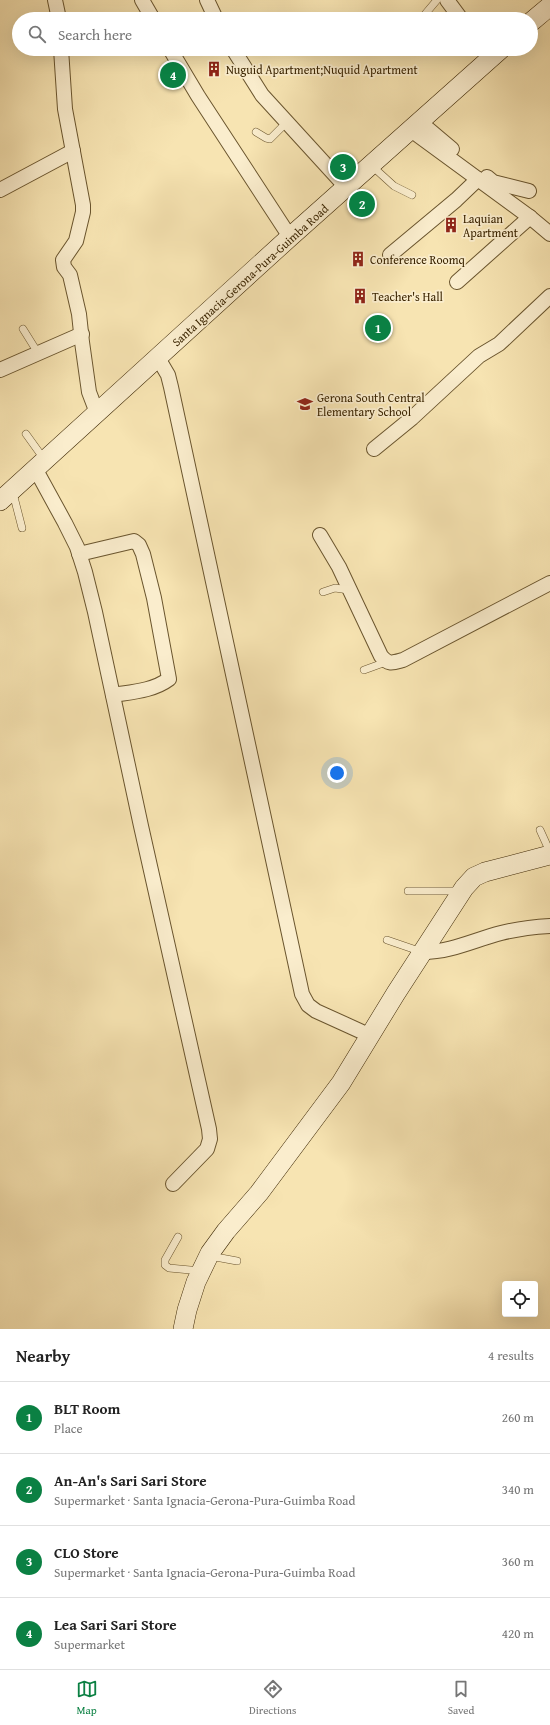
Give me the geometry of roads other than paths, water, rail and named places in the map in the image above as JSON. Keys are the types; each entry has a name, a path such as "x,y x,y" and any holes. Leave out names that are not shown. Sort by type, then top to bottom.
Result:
{"main road":[{"path":"538,16 550,6"},
{"name":"Santa Ignacia-Gerona-Pura-Guimba Road","path":"6,496 290,237 416,126 488,56"},
{"path":"183,1329 189,1304 204,1264 226,1231 259,1193 341,1083 396,993 462,892 474,877 485,872 550,856"}],"street":[{"path":"55,0 58,12"},
{"path":"142,0 149,12"},
{"path":"208,0 213,12"},
{"path":"447,0 456,12"},
{"path":"61,56 65,109 82,196 83,212 76,241 63,260 63,263 70,275 79,314 89,392 97,413"},
{"path":"174,56 198,96 290,237"},
{"path":"237,56 262,95 346,188"},
{"path":"416,126 478,179 530,217 550,234"},
{"path":"416,126 493,182 529,191"},
{"path":"0,190 73,150"},
{"path":"390,255 478,179"},
{"path":"457,282 530,217"},
{"path":"374,449 412,418 479,356 503,341 550,296"},
{"path":"0,370 82,334"},
{"path":"158,358 168,376 171,387 302,994 308,1005 316,1011 371,1036"},
{"path":"40,465 79,554 95,612 210,1139 207,1149 173,1184"},
{"path":"320,535 339,567 381,656 390,664 403,660 550,583"},
{"path":"79,554 134,541 139,545 143,554 154,598 169,679 162,684 141,690 113,695"},
{"path":"423,952 439,952 479,941 500,933 529,927 550,926"}],"lane":[{"path":"427,12 437,0"},
{"path":"256,132 270,139 286,123"},
{"path":"372,166 394,186 412,195"},
{"path":"23,330 38,353"},
{"path":"26,434 40,465"},
{"path":"6,496 22,528"},
{"path":"323,592 335,588 349,590"},
{"path":"364,670 386,662"},
{"path":"540,830 550,852"},
{"path":"408,891 462,892"},
{"path":"387,940 423,952"},
{"path":"178,1237 165,1260 165,1265 169,1268 204,1264 218,1256 238,1261"}],"place":[{"name":"Nuguid Apartment;Nuquid Apartment","path":"214,69"},
{"name":"Lea Sari Sari Store","path":"173,75"},
{"name":"CLO Store","path":"343,167"},
{"name":"An-An's Sari Sari Store","path":"362,204"},
{"name":"Laquian Apartment","path":"451,225"},
{"name":"Conference Roomq","path":"358,259"},
{"name":"Teacher's Hall","path":"360,296"},
{"name":"BLT Room","path":"378,328"},
{"name":"Gerona South Central Elementary School","path":"305,404"}]}
